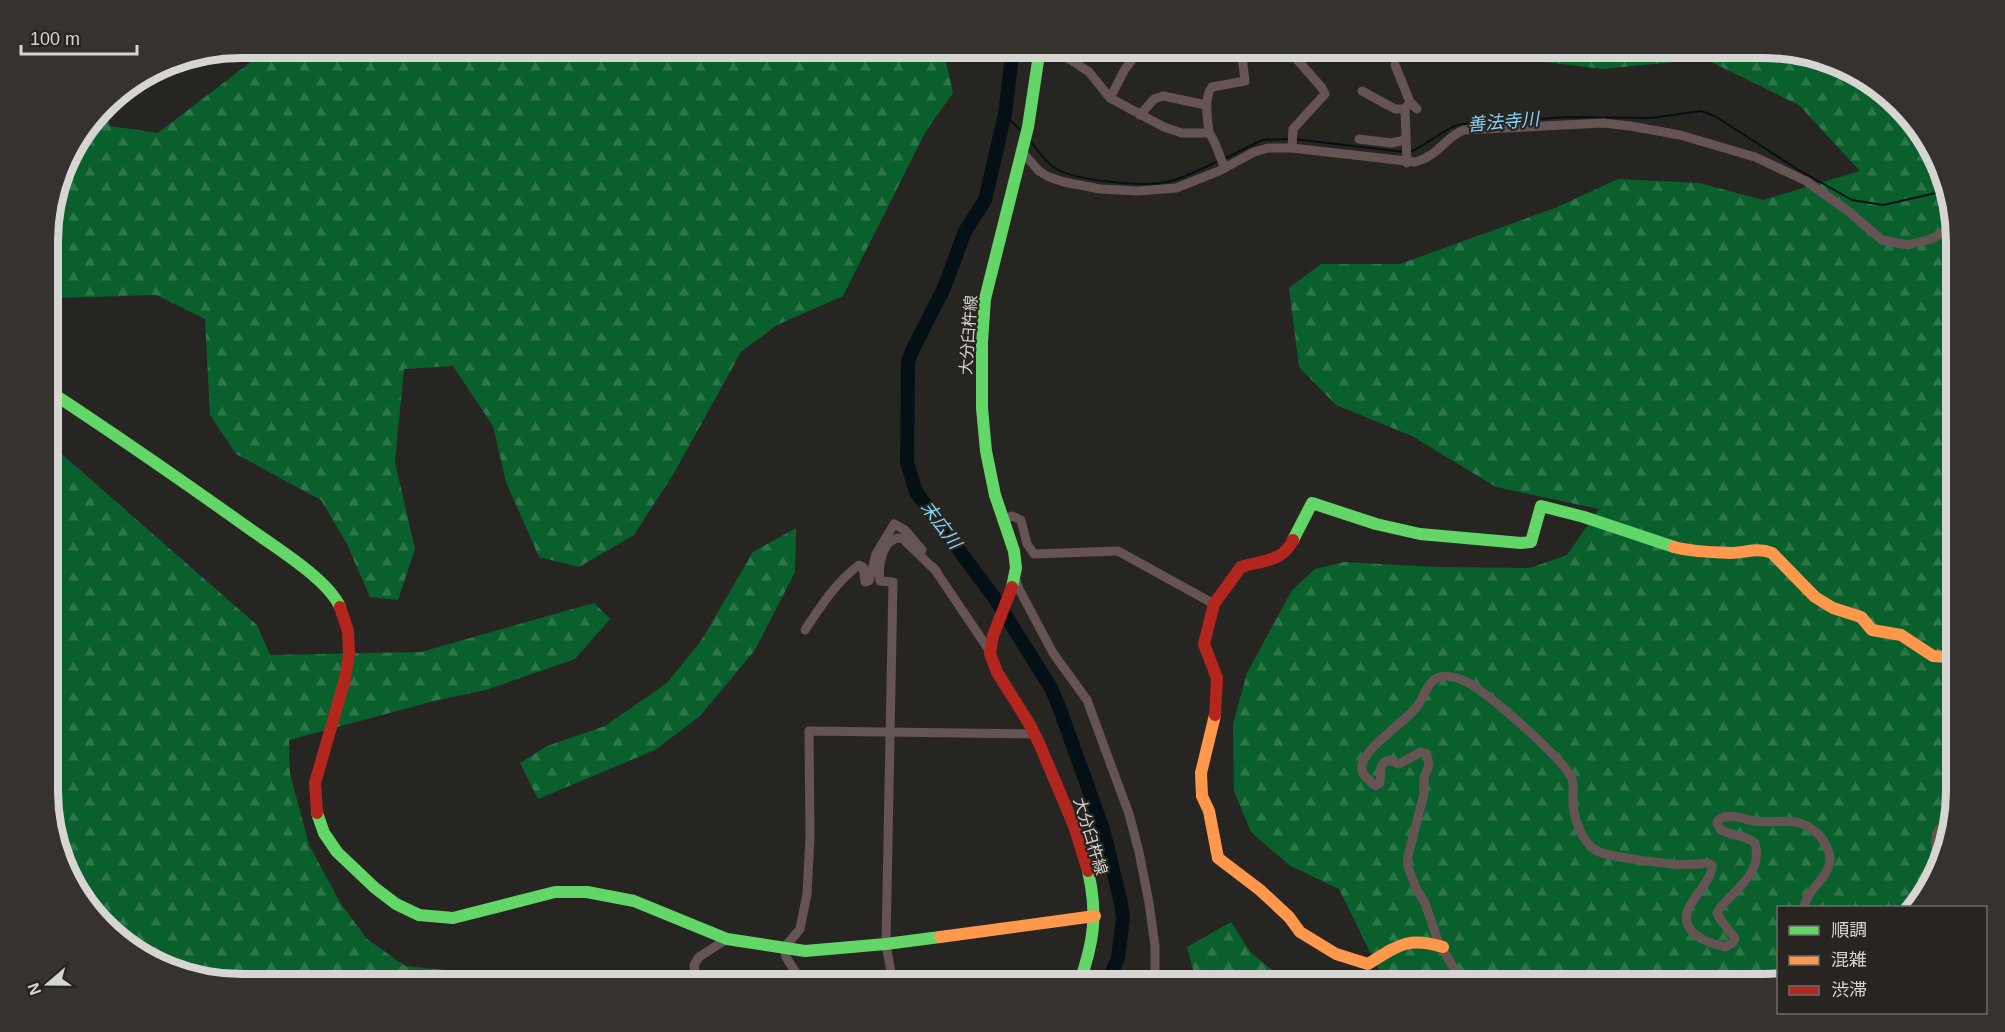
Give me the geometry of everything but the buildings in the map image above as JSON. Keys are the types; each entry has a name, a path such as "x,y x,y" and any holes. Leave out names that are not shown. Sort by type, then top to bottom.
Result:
{"street":[{"name":"大分臼杵線","path":"1038,58 1028,127 985,299 982,327 981,368 985,436 996,500 1015,552 1015,577 990,646 993,667 1035,734 1074,825 1089,879 1095,916 1090,955 1083,973"},
{"path":"1067,58 1089,72 1110,98 1140,115 1175,132 1209,133"},
{"path":"1110,98 1125,69 1134,58"},
{"path":"1224,166 1209,133 1206,105 1209,89 1212,87 1245,81 1242,58"},
{"path":"1292,146 1293,132 1300,120 1325,94 1296,58"},
{"path":"1395,65 1411,107 1405,142 1406,160"},
{"path":"1362,91 1395,109 1411,107"},
{"path":"1140,115 1154,99 1163,96 1206,105"},
{"path":"1022,151 1039,171 1049,177 1100,189 1146,192 1169,189 1262,149 1292,146 1415,162 1432,156 1458,132 1464,130 1603,123 1680,135 1755,157 1806,181 1848,211 1882,240 1908,245 1931,239 1946,232"},
{"path":"1359,139 1391,143 1405,142"},
{"path":"59,398 157,463 293,560 329,590 339,604 348,631 349,654 345,678 315,783 316,809 324,833 337,852 390,900 418,915 453,918 555,892 587,892 634,901 727,939 805,951 886,944 1095,916"},
{"path":"1443,947 1426,942 1409,942 1391,948 1379,959 1368,963 1336,954 1300,932 1289,917 1260,890 1218,858 1214,845 1209,812 1202,796 1201,773 1215,715 1217,678 1204,644 1214,604 1241,567 1276,559 1289,549 1312,503 1376,524 1420,534 1521,543 1531,542 1541,506 1584,517 1677,548 1727,553 1760,549 1772,554 1815,597 1833,608 1861,617 1872,630 1902,635 1927,653 1942,659 1946,658"},
{"path":"1004,519 1012,516 1021,519 1032,554 1118,551 1214,604"},
{"path":"805,630 852,570 859,565 863,567 865,582 869,580 876,554 894,524 914,539 990,646"},
{"path":"891,974 886,944 893,582 880,581 885,548 895,539 902,538 937,572"},
{"path":"1015,577 1053,653 1087,700 1096,720 1129,814 1139,852 1155,946 1155,973"},
{"path":"1457,973 1438,941 1425,903 1408,867 1408,856 1424,794 1424,778 1429,765 1426,754 1420,752 1400,764 1389,760 1384,762 1381,766 1380,783 1376,786 1364,776 1361,767 1373,747 1416,708 1431,683 1439,677 1448,676 1464,681 1481,691 1515,719 1554,757 1572,778 1573,806 1579,829 1585,840 1596,850 1667,865 1707,863 1713,865 1711,874 1691,904 1686,916 1688,926 1697,936 1725,947 1733,943 1735,939 1732,933 1717,913 1755,866 1757,855 1755,843 1747,838 1721,830 1717,823 1725,817 1732,816 1756,821 1800,822 1823,839 1830,855 1829,868 1805,900 1804,906"},
{"path":"784,948 800,929 807,894 810,837 809,731 1035,734"},
{"path":"1938,846 1936,834 1942,826"},
{"path":"695,974 694,965 699,957 727,939"},
{"path":"784,948 786,957 796,974"}],"green space":[{"path":"256,58 945,58 953,93 926,131 843,296 777,325 741,352 674,473 634,535 579,567 539,557 506,482 493,426 453,366 404,369 395,462 415,549 398,600 370,597 347,544 321,500 236,454 210,415 205,319 156,295 59,298 60,218 72,171 89,140 108,117 110,126 158,133"},
{"path":"1369,58 1394,58 1372,62"},
{"path":"1515,58 1764,58 1799,62 1822,68 1855,83 1893,112 1909,130 1933,171 1945,218 1946,242 1946,790 1945,814 1940,838 1928,871 1905,906 1777,906 1777,973 1381,973 1339,889 1289,865 1251,832 1234,791 1233,724 1247,673 1292,590 1315,569 1344,562 1434,567 1530,568 1567,555 1599,509 1496,487 1412,436 1336,405 1299,367 1289,288 1321,264 1400,264 1555,208 1618,179 1699,183 1763,200 1860,171 1799,105 1705,59 1602,69"},
{"path":"59,451 257,625 270,655 421,652 594,603 610,619 575,659 486,690 434,701 289,740 290,774 309,845 341,904 367,939 405,966 483,974 242,974 218,972 171,960 140,943 112,920 96,902 72,861 60,814 58,790"},
{"path":"796,528 795,572 755,650 700,716 655,750 538,799 520,763 547,746 605,726 667,683 701,641 753,552"},
{"path":"1231,922 1251,953 1277,973 1194,973 1187,947"}],"waterway":[{"name":"末広川","path":"1012,58 1005,114 985,200 965,231 944,288 908,362 907,462 916,492 996,600 1051,688 1059,707 1103,829 1121,903 1123,918 1118,958 1111,973"},
{"name":"善法寺川","path":"1410,152 1461,124 1568,117 1651,118 1701,111 1715,116 1797,169 1852,200 1883,205 1939,192"},
{"name":"善法寺川","path":"1005,114 1022,132"},
{"name":"善法寺川","path":"1224,159 1262,140 1288,139"},
{"name":"善法寺川","path":"1294,139 1404,152"},
{"name":"善法寺川","path":"1030,141 1044,159 1064,173 1110,182 1142,184 1167,182 1187,176 1218,161"}],"traffic: fast":[{"path":"1012,587 1016,568 1014,551 995,495 986,451 982,408 982,342 985,299 1028,127 1038,58"},
{"path":"59,398 298,563 324,585 340,607"},
{"path":"1293,540 1312,503 1376,524 1420,534 1531,542 1541,506 1584,517 1674,547"},
{"path":"317,813 324,833 337,852 375,888 396,904 419,915 453,918 555,892 587,892 634,901 727,939 805,951 940,937"},
{"path":"1082,973 1091,941 1094,915 1088,871"}],"traffic: slow":[{"path":"1674,547 1709,552 1730,553 1756,550 1772,553 1815,597 1833,608 1861,617 1872,630 1901,635 1933,656 1946,657"},
{"path":"1215,715 1201,773 1202,796 1209,811 1218,858 1260,890 1289,917 1300,932 1336,954 1368,964 1395,948 1411,943 1420,942 1443,947"},
{"path":"940,937 1095,916"}],"traffic: jam":[{"path":"1215,715 1217,678 1204,644 1214,604 1241,567 1277,557 1293,540"},
{"path":"1012,587 993,636 990,654 997,672 1039,743 1074,826 1088,871"},
{"path":"317,813 315,783 345,679 349,654 348,631 340,607"}]}
